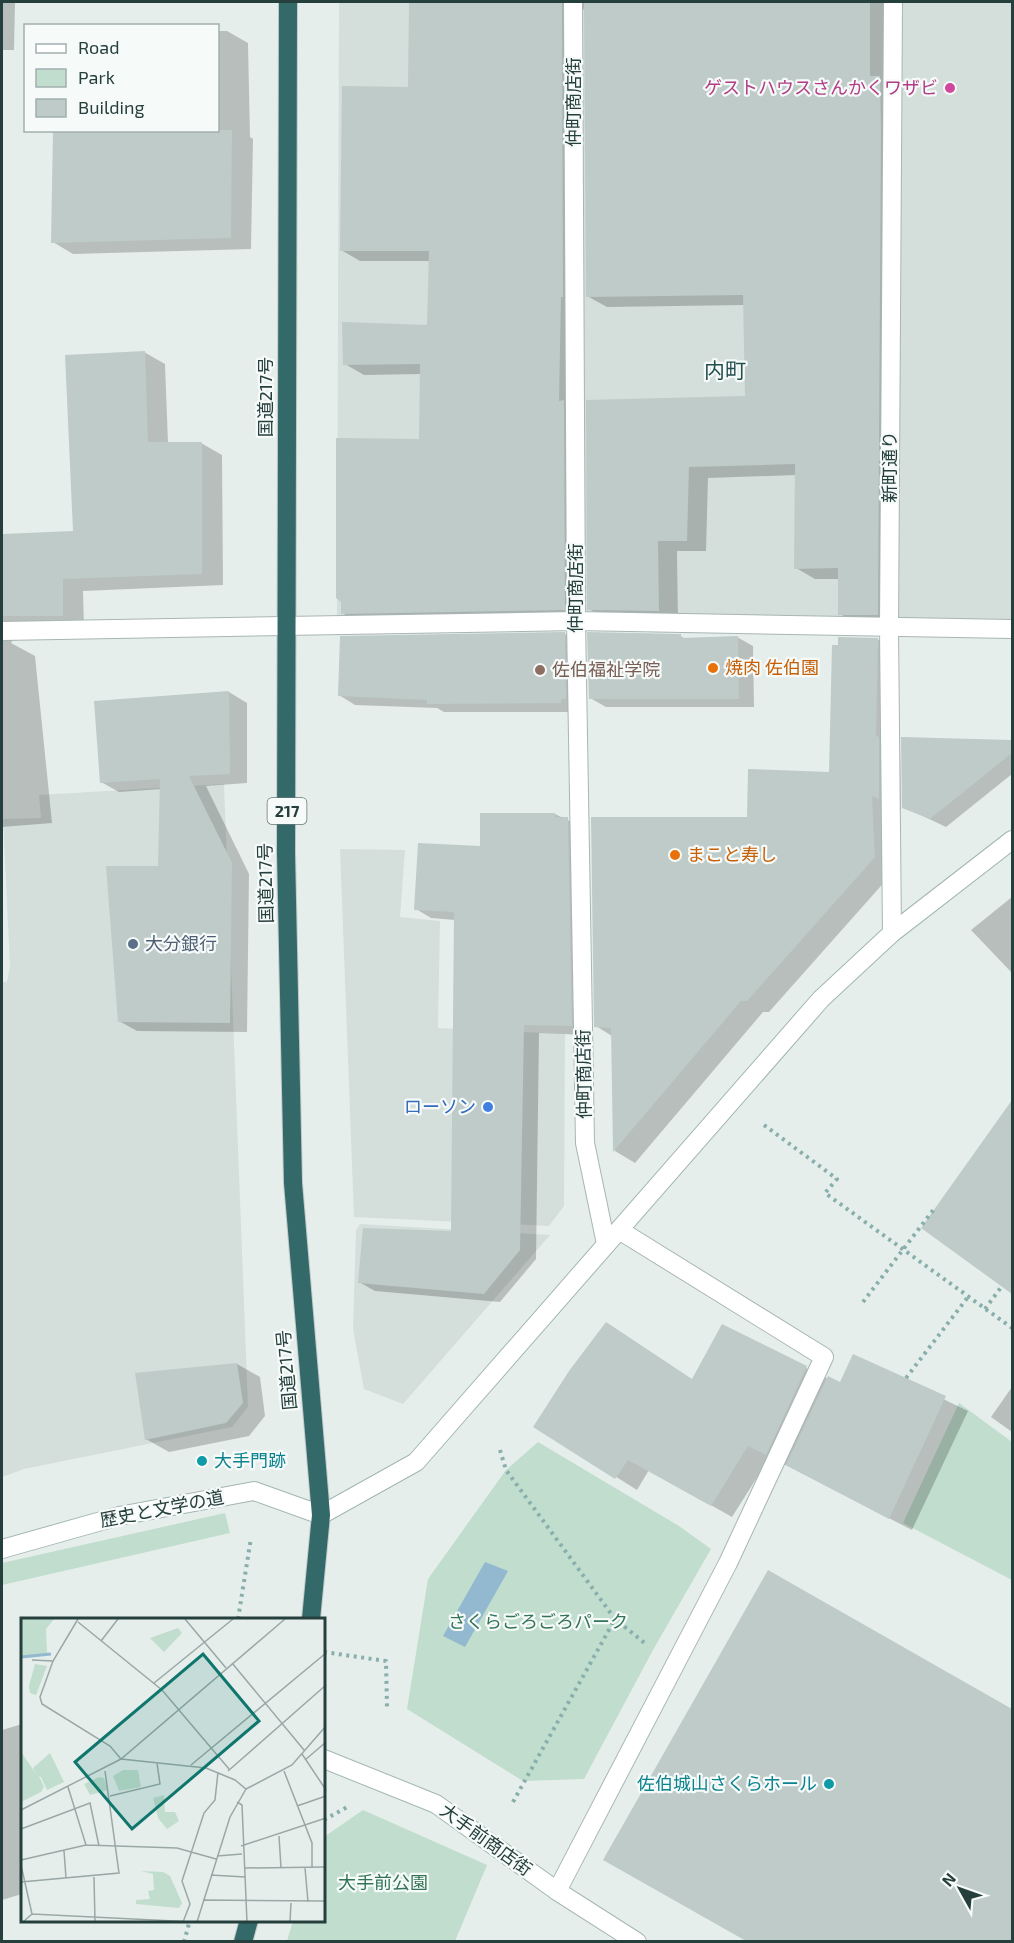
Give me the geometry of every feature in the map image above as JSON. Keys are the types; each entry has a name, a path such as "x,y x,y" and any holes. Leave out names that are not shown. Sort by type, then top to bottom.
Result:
{"highway":[{"name":"国道217号","path":"288,2 286,853 293,1183 321,1515 311,1618"},
{"path":"243,1941 248,1922"}],"street":[{"name":"仲町商店街","path":"573,2 576,621 585,1143 606,1244"},
{"name":"新町通り","path":"892,933 889,628 893,2"},
{"path":"2,631 576,621 889,628 1012,628"},
{"path":"321,1515 416,1462 821,999 892,933 1012,840"},
{"path":"557,1891 728,1563 824,1357 619,1230"},
{"name":"歴史と文学の道","path":"2,1549 119,1516 254,1491 321,1515"},
{"name":"大手前商店街","path":"326,1760 436,1804 557,1891 637,1941"}],"path":[{"path":"764,1125 837,1179 825,1192 1012,1329"},
{"path":"863,1302 934,1209"},
{"path":"985,1309 1002,1286"},
{"path":"906,1378 968,1297"},
{"path":"500,1450 506,1470 615,1619 653,1650 668,1679"},
{"path":"238,1618 251,1538"},
{"path":"513,1802 615,1619"},
{"path":"326,1652 386,1661 387,1708"},
{"path":"326,1819 350,1806"},
{"path":"184,1941 189,1922"}],"shaded area":[{"path":"339,2 885,2 881,622 337,616"},
{"path":"900,2 1012,2 1012,622 896,620"},
{"path":"224,784 248,1407 232,1427 24,1469 2,1477 2,982 7,982 10,966 3,819 41,818 39,795"},
{"path":"340,849 405,850 400,917 440,921 438,1028 565,1034 564,1206 549,1226 354,1217"},
{"path":"360,1224 550,1235 403,1404 364,1389 353,1329 356,1230"}],"green space":[{"path":"959,1403 1012,1442 1012,1580 903,1523"},
{"name":"さくらごろごろパーク","path":"538,1442 679,1526 711,1549 653,1650 584,1779 523,1781 407,1709 428,1579 506,1470"},
{"path":"225,1513 230,1533 2,1585 2,1563"},
{"name":"大手前公園","path":"363,1810 487,1865 455,1941 287,1941 293,1922 326,1922 326,1836"}],"water":[{"path":"485,1562 508,1571 465,1647 443,1636"}],"building":[{"path":"409,2 562,2 563,297 561,297 559,401 564,400 565,610 341,614 341,602 336,598 336,438 419,439 420,364 343,365 342,322 427,325 429,251 340,251 342,86 408,87"},
{"path":"584,2 870,2 870,76 880,76 881,128 878,615 838,615 838,568 794,569 795,464 689,467 687,541 658,541 659,611 587,610 586,400 745,396 743,295 586,297"},
{"path":"219,130 232,130 231,238 51,243 53,132 219,132"},
{"path":"145,351 148,442 202,442 202,574 63,579 63,616 2,616 2,534 73,531 65,355"},
{"path":"565,632 566,699 561,699 561,703 427,704 427,700 338,696 340,636"},
{"path":"587,632 681,634 681,638 738,636 739,699 589,699"},
{"path":"838,637 878,638 876,736 879,737 879,799 872,796 875,857 747,1001 741,1001 613,1152 611,1028 594,1027 591,817 747,817 748,769 829,772 832,645 838,645"},
{"name":"大分銀行","path":"229,691 230,774 189,776 232,863 230,1023 118,1022 106,866 158,866 160,779 100,783 94,701"},
{"path":"901,737 1012,740 1012,753 930,819 902,808"},
{"path":"480,813 555,813 555,817 568,817 572,1026 524,1025 520,1250 484,1294 358,1283 363,1228 451,1231 454,912 414,910 418,843 480,846"},
{"path":"1012,1100 1012,1294 921,1228"},
{"path":"606,1322 692,1379 722,1324 807,1366 766,1455 748,1446 711,1506 628,1460 615,1479 533,1427 569,1371"},
{"path":"853,1354 946,1396 889,1519 786,1465 828,1376 840,1382"},
{"path":"237,1363 243,1403 226,1423 145,1440 135,1373"},
{"name":"佐伯城山さくらホール","path":"768,1570 1012,1709 1012,1941 746,1941 603,1860"}],"place":[{"name":"ゲストハウスさんかくワザビ","path":"950,88"},
{"name":"焼肉 佐伯園","path":"713,668"},
{"name":"佐伯福祉学院","path":"540,670"},
{"name":"まこと寿し","path":"675,855"},
{"name":"大分銀行","path":"133,944"},
{"name":"ローソン","path":"488,1107"},
{"name":"大手門跡","path":"202,1461"},
{"name":"佐伯城山さくらホール","path":"829,1784"}],"district":[{"name":"内町","path":"725,371"}]}
